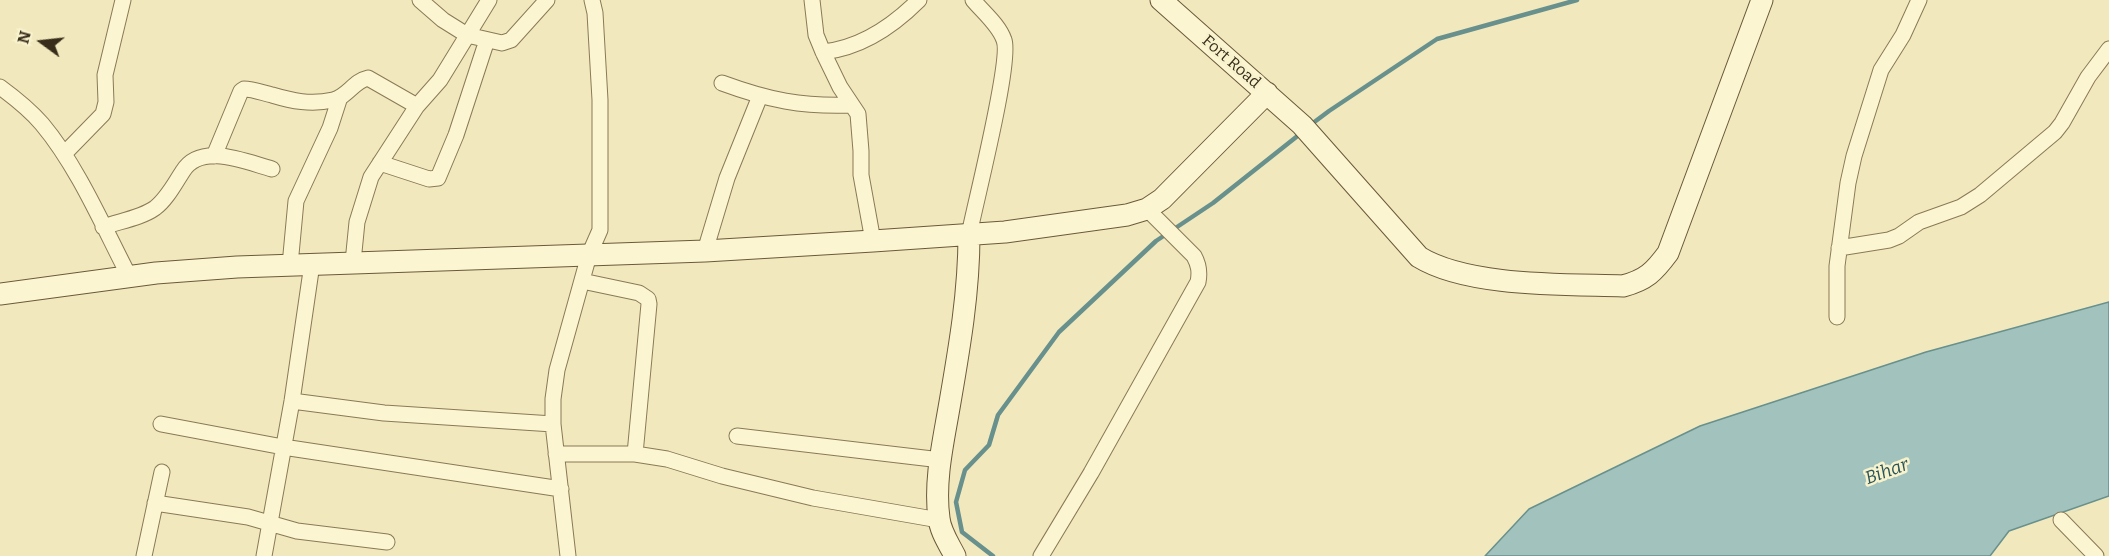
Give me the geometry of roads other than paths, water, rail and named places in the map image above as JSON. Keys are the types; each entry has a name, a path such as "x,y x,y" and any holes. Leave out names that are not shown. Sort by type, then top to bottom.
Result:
{"street":[{"path":"64,154 103,114 106,102 105,75 123,0"},
{"path":"420,0 443,20 466,35 502,43 511,40 548,0"},
{"path":"353,262 361,207 371,177 417,106 440,80 489,0"},
{"path":"568,556 553,424 553,399 558,370 589,255 598,238 600,223 600,100 595,13 592,0"},
{"path":"812,0 815,27 823,52 858,114 861,175 873,241"},
{"path":"823,52 842,50 862,42 898,19 919,0"},
{"path":"955,556 939,520 941,460 965,316 969,273 969,235 1006,53 1001,33 973,0"},
{"name":"Fort Road","path":"1161,0 1307,130 1419,257 1432,265 1455,272 1520,282 1623,286 1638,282 1656,270 1668,253 1762,0"},
{"path":"1836,317 1839,248 1848,183 1875,84 1903,35 1919,0"},
{"path":"380,163 429,179 438,178 456,135 487,40"},
{"path":"1839,248 1889,240 1919,222 1961,207 1980,195 2055,132 2088,77 2108,52"},
{"path":"214,156 241,91 244,89 301,102 334,100 340,98 362,79 368,78 417,106"},
{"path":"722,83 760,96 799,105 852,105"},
{"path":"0,87 20,102 41,123 64,154 129,276"},
{"path":"0,294 129,276 237,267 705,251 969,235 1105,218 1147,209 1162,199 1267,93"},
{"path":"705,251 727,178 760,96"},
{"path":"290,265 296,201 330,128 340,98"},
{"path":"103,226 142,215 155,208 190,162 202,156 239,160 272,170"},
{"path":"1041,556 1091,473 1198,282 1200,274 1194,256 1147,209"},
{"path":"264,556 292,400 312,264"},
{"path":"582,281 639,293 648,299 635,454"},
{"path":"292,400 384,413 553,424"},
{"path":"161,424 283,447 561,489"},
{"path":"737,435 941,460"},
{"path":"556,454 635,454 667,459 722,476 813,498 939,520"},
{"path":"144,556 162,472"},
{"path":"155,503 248,517 297,531 387,542"},
{"path":"2061,520 2096,556"}],"water":[{"name":"Bihar","path":"2109,302 2109,496 2009,531 1990,556 1485,556 1529,509 1700,426 1926,352"}],"waterway":[{"path":"1309,126 1437,39 1577,0"},
{"path":"993,556 962,532 956,502 965,470 989,445 998,415 1059,332 1156,241 1213,203 1300,134"}]}
